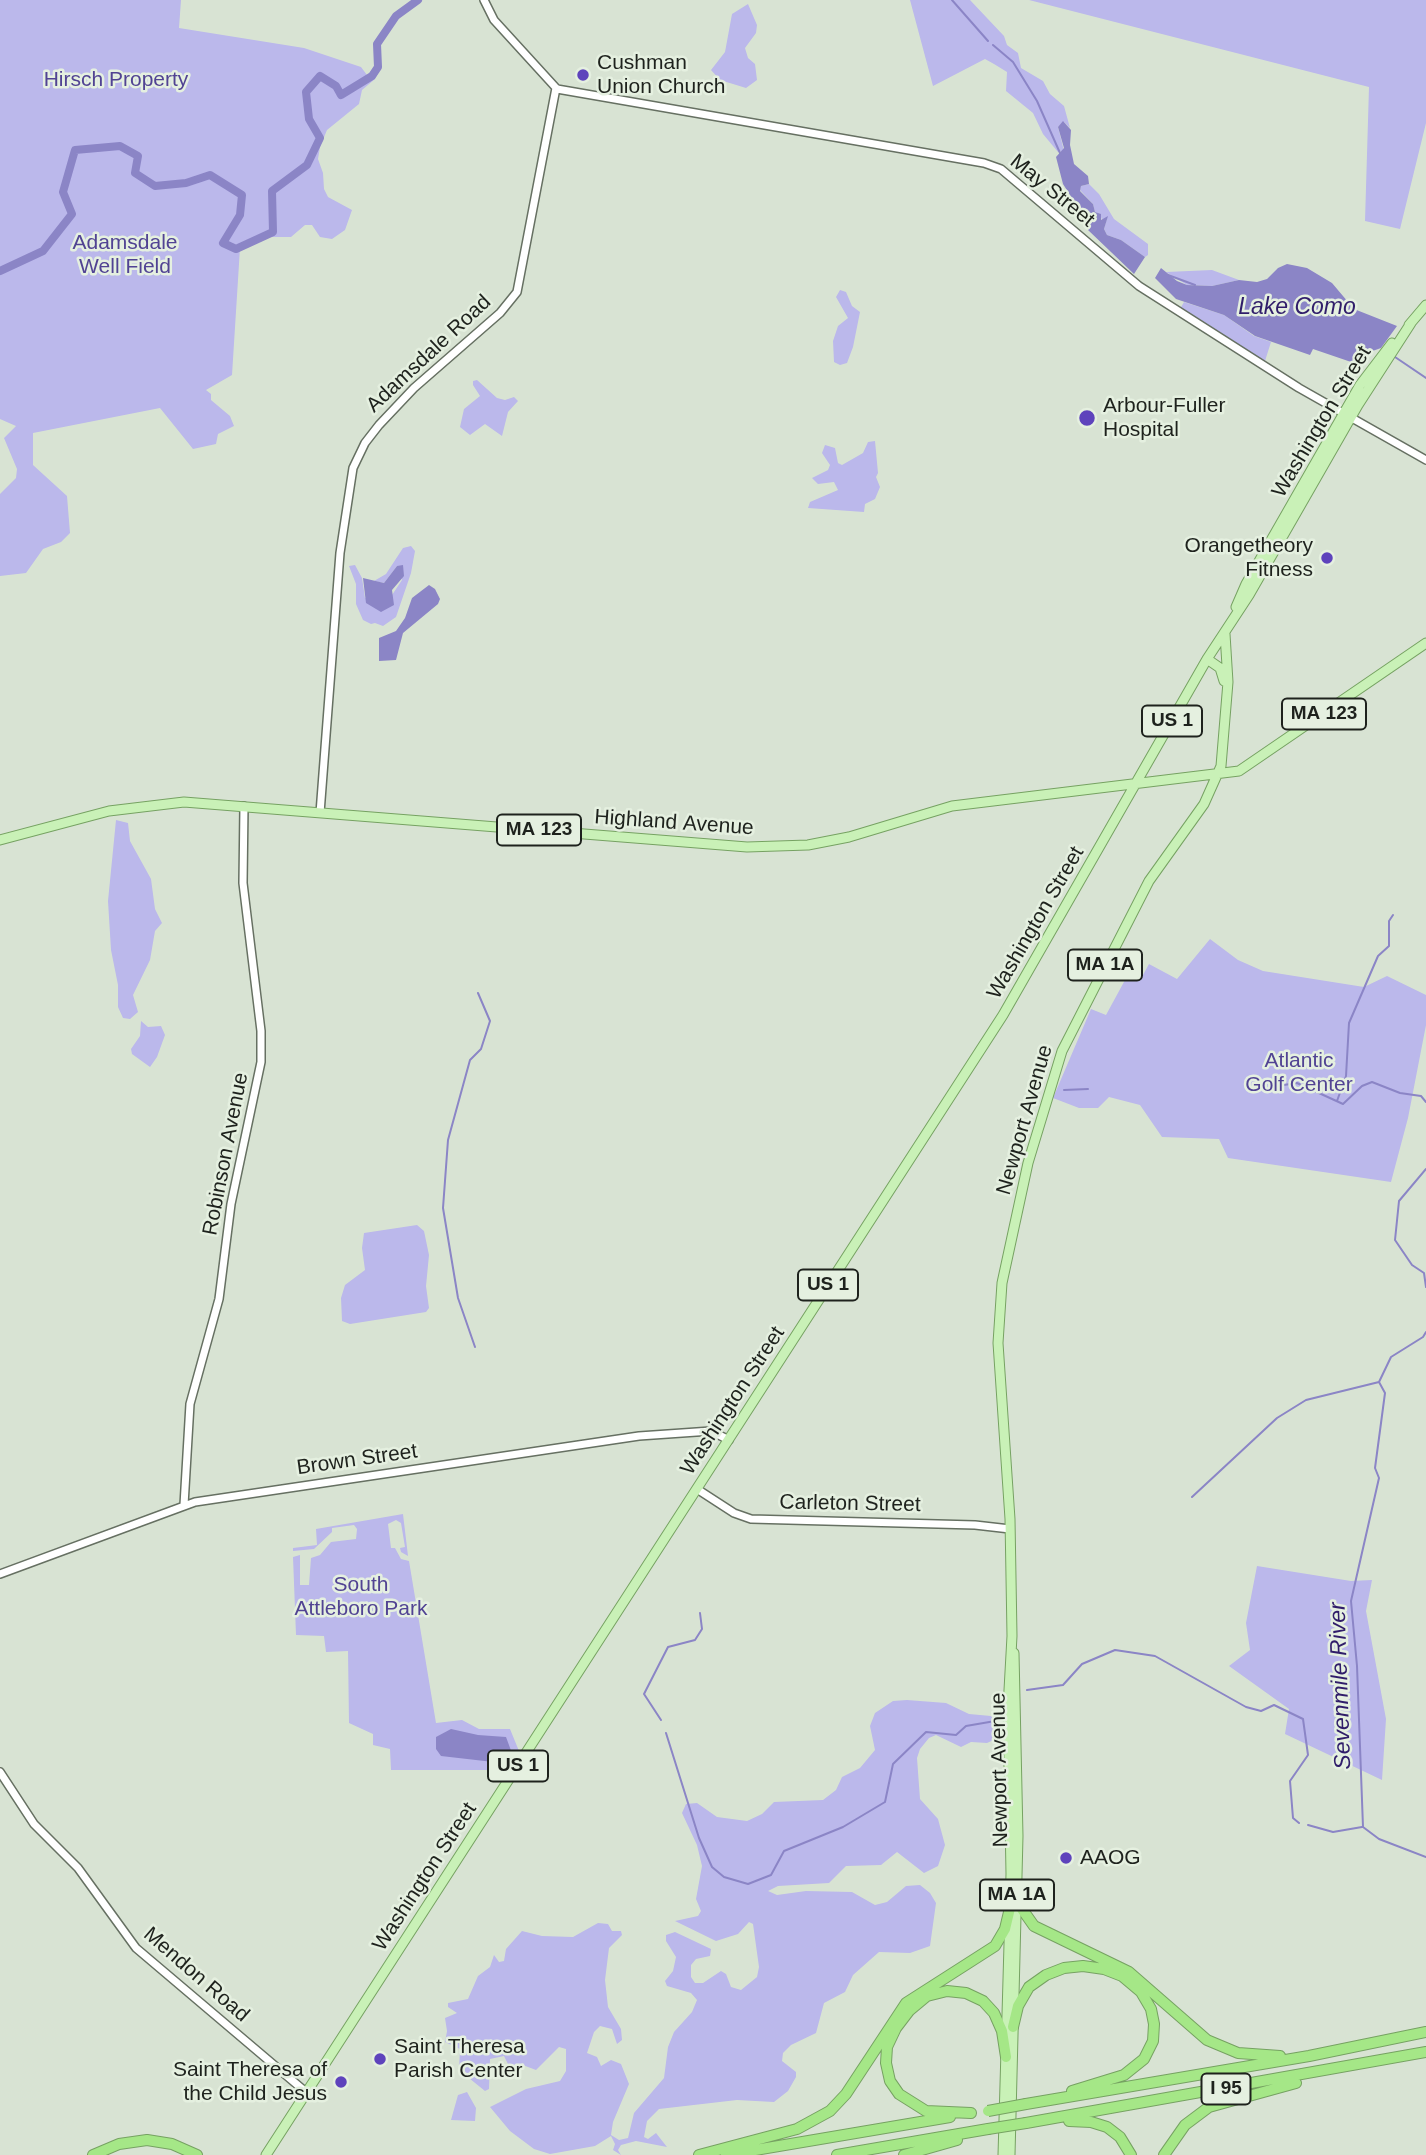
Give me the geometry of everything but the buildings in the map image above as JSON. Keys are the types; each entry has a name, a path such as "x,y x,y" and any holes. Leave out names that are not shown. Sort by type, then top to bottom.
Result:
{"highway":[{"path":"1017,1889 1022,1909 1034,1926 1129,1972 1191,2029 1211,2042 1252,2055 1316,2055"},
{"path":"699,2155 802,2127 830,2111 846,2094 906,2003 927,1987 992,1949 1005,1929 1010,1908"},
{"path":"1013,2027 1020,2002 1032,1984 1050,1973 1073,1966 1096,1967 1119,1975 1138,1989 1151,2009 1153,2041 1138,2066 1121,2077 1042,2101"},
{"path":"971,2113 926,2111 911,2105 899,2094 890,2081 886,2063 893,2032 909,2011 927,1996 943,1992 962,1992 980,1999 994,2013 1002,2031 1006,2057"},
{"name":"I 95","path":"726,2155 1316,2055 1426,2032"},
{"name":"I 95","path":"837,2155 1332,2071 1426,2052"},
{"path":"1164,2155 1185,2125 1209,2107 1332,2071"},
{"path":"1044,2120 1084,2121 1103,2125 1120,2137 1131,2155"},
{"path":"904,2155 988,2129"},
{"path":"93,2155 119,2144 147,2140 168,2143 197,2155"}],"main road":[{"name":"Washington Street","path":"266,2155 1003,1014 1230,623 1242,590 1347,415 1367,373 1426,305"},
{"name":"MA 1A","path":"1218,774 1225,738 1227,695 1228,671 1224,645 1230,623"},
{"name":"MA 123","path":"1218,774 1239,771 1250,765 1426,643"},
{"name":"MA 1A","path":"1207,659 1223,672 1227,695"},
{"name":"Highland Avenue","path":"0,840 129,807 174,802 783,848 833,841 952,806 1218,774"},
{"name":"Newport Avenue","path":"1010,2155 1017,1889 1017,1695 999,1360 999,1313 1008,1251 1041,1116 1070,1033 1158,867 1204,804 1218,774"},
{"name":"Newport Avenue","path":"1003,2155 1010,1908 1008,1708 1012,1636"}],"street":[{"path":"484,0 501,29 556,88"},
{"name":"May Street","path":"556,88 993,166 1013,177 1142,289 1347,415 1426,460"},
{"name":"Adamsdale Road","path":"320,813 340,553 353,468 365,443 379,425 410,392 500,313 517,292 556,88"},
{"name":"Robinson Avenue","path":"184,1504 190,1404 219,1299 231,1204 261,1062 261,1031 243,883 244,806"},
{"name":"Brown Street","path":"0,1574 184,1504 630,1437 711,1432 729,1440"},
{"name":"Carleton Street","path":"697,1489 734,1513 751,1519 975,1525 1010,1529"},
{"name":"Mendon Road","path":"0,1772 34,1824 76,1865 136,1948 307,2093"}],"green space":[{"path":"0,0 181,0 179,28 304,48 361,67 367,75 362,82 379,61 381,67 375,79 362,90 359,104 327,130 320,147 318,159 328,197 352,210 345,230 332,239 320,237 312,225 305,225 291,237 268,237 240,248 232,375 206,390 211,394 211,400 230,416 234,426 218,434 216,444 193,449 160,408 33,433 33,465 67,496 70,533 61,542 43,549 26,573 0,576 0,494 16,478 17,469 4,438 16,426 0,419"},
{"path":"910,0 970,0 1004,36 1007,45 1018,53 1021,68 1043,81 1050,94 1064,106 1070,128 1064,122 1058,127 1064,151 1058,152 1043,134 1033,113 1006,91 1007,72 985,59 933,86"},
{"path":"1029,0 1426,0 1426,123 1400,229 1365,221 1369,87"},
{"path":"748,4 757,25 756,33 745,48 748,58 755,64 757,80 746,88 720,80 711,70 725,52 732,14"},
{"path":"1089,184 1099,194 1114,219 1148,244 1148,255 1145,257 1121,240 1107,235 1104,229 1107,218 1102,220 1100,214 1095,212 1093,204 1080,190 1081,186"},
{"path":"1212,270 1239,280 1212,286 1187,285 1166,272"},
{"path":"840,290 846,292 852,306 860,312 847,363 840,365 834,362 833,341 838,326 848,318 836,297"},
{"path":"1184,302 1224,315 1254,336 1271,342 1265,361 1180,309"},
{"path":"477,380 497,398 505,400 514,397 518,401 508,412 502,436 485,424 470,435 460,427 464,409 480,396 473,385 473,381"},
{"path":"875,441 878,473 876,477 880,487 875,499 865,504 864,512 808,508 810,502 838,490 834,482 818,484 812,478 828,470 830,465 822,453 825,445 835,448 838,463 842,465 863,453 868,442"},
{"path":"411,546 415,551 411,573 396,617 383,626 363,620 356,604 356,584 349,566 355,565 362,578 365,598 392,595 402,580 397,566 384,583 374,581 386,574 403,548"},
{"path":"116,820 128,823 130,841 151,879 155,909 162,923 155,931 150,960 133,995 138,1012 130,1019 123,1018 118,1007 118,985 111,950 108,901"},
{"name":"Atlantic Golf Center","path":"1210,939 1238,960 1263,971 1364,987 1387,976 1426,995 1426,1025 1408,1118 1391,1182 1228,1158 1219,1139 1162,1137 1140,1105 1109,1097 1098,1108 1079,1108 1053,1098 1091,1009 1106,1015 1131,969 1143,975 1149,964 1177,979"},
{"path":"141,1021 148,1027 161,1026 165,1035 150,1067 132,1054 131,1049 140,1036"},
{"path":"417,1225 424,1231 429,1255 426,1286 429,1308 426,1312 350,1324 342,1321 341,1298 345,1285 365,1270 362,1248 364,1233"},
{"name":"South Attleboro Park","path":"403,1514 408,1556 401,1552 400,1548 405,1547 401,1523 396,1520 388,1524 391,1548 395,1548 401,1559 409,1561 436,1723 462,1720 479,1729 510,1729 519,1751 507,1770 391,1770 390,1749 373,1745 373,1734 349,1723 348,1651 326,1652 324,1636 296,1635 293,1557 300,1555 300,1585 309,1585 311,1558 320,1555 331,1542 356,1539 357,1529 354,1525 332,1528 332,1532 314,1549 293,1551 293,1548 317,1545 316,1529"},
{"path":"1257,1566 1351,1581 1372,1580 1366,1611 1386,1719 1382,1780 1285,1734 1289,1709 1229,1666 1250,1650 1246,1623"},
{"path":"893,1701 946,1703 969,1714 991,1716 1002,1727 998,1738 987,1743 971,1742 961,1747 936,1735 929,1738 920,1749 917,1758 920,1799 938,1819 945,1845 938,1866 924,1873 897,1852 881,1865 846,1866 829,1883 778,1886 768,1891 777,1895 806,1891 852,1892 875,1905 887,1902 906,1886 920,1885 930,1893 936,1903 930,1946 910,1953 879,1952 853,1975 845,1992 824,2003 816,2033 791,2045 783,2053 782,2061 796,2072 796,2077 788,2091 774,2102 737,2100 659,2109 647,2121 644,2137 648,2139 656,2133 667,2147 636,2141 621,2145 618,2150 621,2155 613,2150 615,2144 611,2136 595,2146 550,2154 534,2149 510,2131 490,2107 526,2089 560,2081 566,2071 566,2049 559,2047 536,2070 520,2064 509,2066 504,2056 490,2059 489,2089 485,2091 459,2070 460,2049 445,2042 445,2018 457,2013 448,2007 448,2003 468,1999 478,1976 490,1967 494,1955 499,1962 504,1961 506,1949 522,1931 542,1936 573,1937 598,1923 608,1924 612,1931 621,1931 622,1935 609,1948 605,1980 608,2007 621,2029 622,2040 617,2044 612,2029 600,2026 594,2032 587,2053 597,2057 601,2066 611,2060 621,2064 629,2084 613,2122 611,2135 619,2140 628,2138 634,2113 664,2078 668,2047 674,2032 692,2012 697,2000 691,1993 667,1986 665,1981 673,1971 676,1957 666,1941 666,1935 675,1932 711,1949 710,1956 696,1959 691,1965 691,1977 695,1983 703,1983 721,1971 726,1974 731,1987 741,1990 757,1977 759,1967 753,1924 749,1922 738,1934 716,1941 675,1921 698,1916 701,1911 696,1899 702,1866 697,1845 682,1813 686,1804 697,1803 717,1817 747,1821 762,1814 774,1802 823,1800 836,1790 842,1777 860,1768 875,1750 870,1726 875,1713"},
{"path":"467,2092 476,2108 475,2121 451,2120 458,2095"}],"water":[{"path":"1063,121 1071,130 1070,145 1074,164 1088,176 1089,184 1081,186 1080,191 1093,204 1095,212 1101,214 1101,220 1108,216 1104,229 1107,235 1121,240 1145,257 1134,274 1088,230 1084,217 1063,184 1056,157 1064,148 1058,127"},
{"name":"Lake Como","path":"1287,264 1307,268 1332,283 1354,309 1397,326 1381,348 1364,354 1354,363 1313,349 1310,355 1255,336 1224,315 1176,299 1155,278 1161,268 1177,281 1187,285 1212,286 1239,280 1257,282 1267,279 1278,268"},
{"path":"403,565 404,576 392,590 394,605 381,612 366,603 363,578 384,583 397,566"},
{"path":"429,585 435,589 440,599 438,604 403,633 396,660 379,661 379,638 396,631 405,618 412,598"},
{"path":"451,1729 506,1737 513,1756 502,1763 441,1756 436,1749 436,1737"}],"waterway":[{"path":"0,271 43,251 72,214 63,192 75,150 120,146 138,156 135,173 155,186 186,183 210,175 242,195 240,215 223,243 236,249 273,232 272,191 307,165 320,138 309,119 306,92 320,76 336,86 341,95 372,76 378,67 377,44 396,16 418,0"},
{"path":"952,0 988,41"},
{"path":"993,45 1013,62 1037,101 1060,153"},
{"path":"1168,275 1195,285"},
{"path":"1395,357 1426,378"},
{"path":"1337,1101 1346,1076 1349,1023 1378,956 1389,946 1389,921 1393,915"},
{"path":"475,1347 458,1298 443,1208 448,1140 470,1060 481,1049 490,1021 478,993"},
{"path":"1277,1086 1297,1083 1343,1104 1362,1086 1372,1082 1400,1093 1421,1096 1426,1102"},
{"path":"1064,1090 1088,1089"},
{"name":"Sevenmile River","path":"1426,1169 1399,1201 1395,1240 1412,1265 1424,1273 1426,1287"},
{"name":"Sevenmile River","path":"1426,1332 1423,1337 1391,1357 1379,1382 1385,1393 1375,1468 1379,1478 1351,1601 1357,1666 1363,1827 1379,1839 1426,1857"},
{"path":"1192,1497 1277,1418 1306,1400 1379,1382"},
{"path":"661,1720 644,1694 668,1647 695,1640 702,1629 700,1613"},
{"path":"1027,1690 1063,1685 1082,1664 1115,1650 1155,1656 1246,1707 1261,1711 1274,1705 1303,1719 1308,1755 1290,1781 1293,1818 1299,1823"},
{"path":"666,1733 699,1838 712,1867 724,1877 748,1884 771,1875 784,1851 843,1827 885,1802 893,1764 926,1732 956,1735 966,1726 1001,1720"},
{"path":"1308,1825 1333,1832 1362,1827"}],"place":[{"name":"Cushman Union Church","path":"583,75"},
{"name":"Arbour-Fuller Hospital","path":"1087,418"},
{"name":"Orangetheory Fitness","path":"1327,558"},
{"name":"AAOG","path":"1066,1858"},
{"name":"Saint Theresa Parish Center","path":"380,2059"},
{"name":"Saint Theresa of the Child Jesus","path":"341,2082"}],"park label":[{"name":"Hirsch Property","path":"116,80"},
{"name":"Adamsdale Well Field","path":"125,255"}]}
